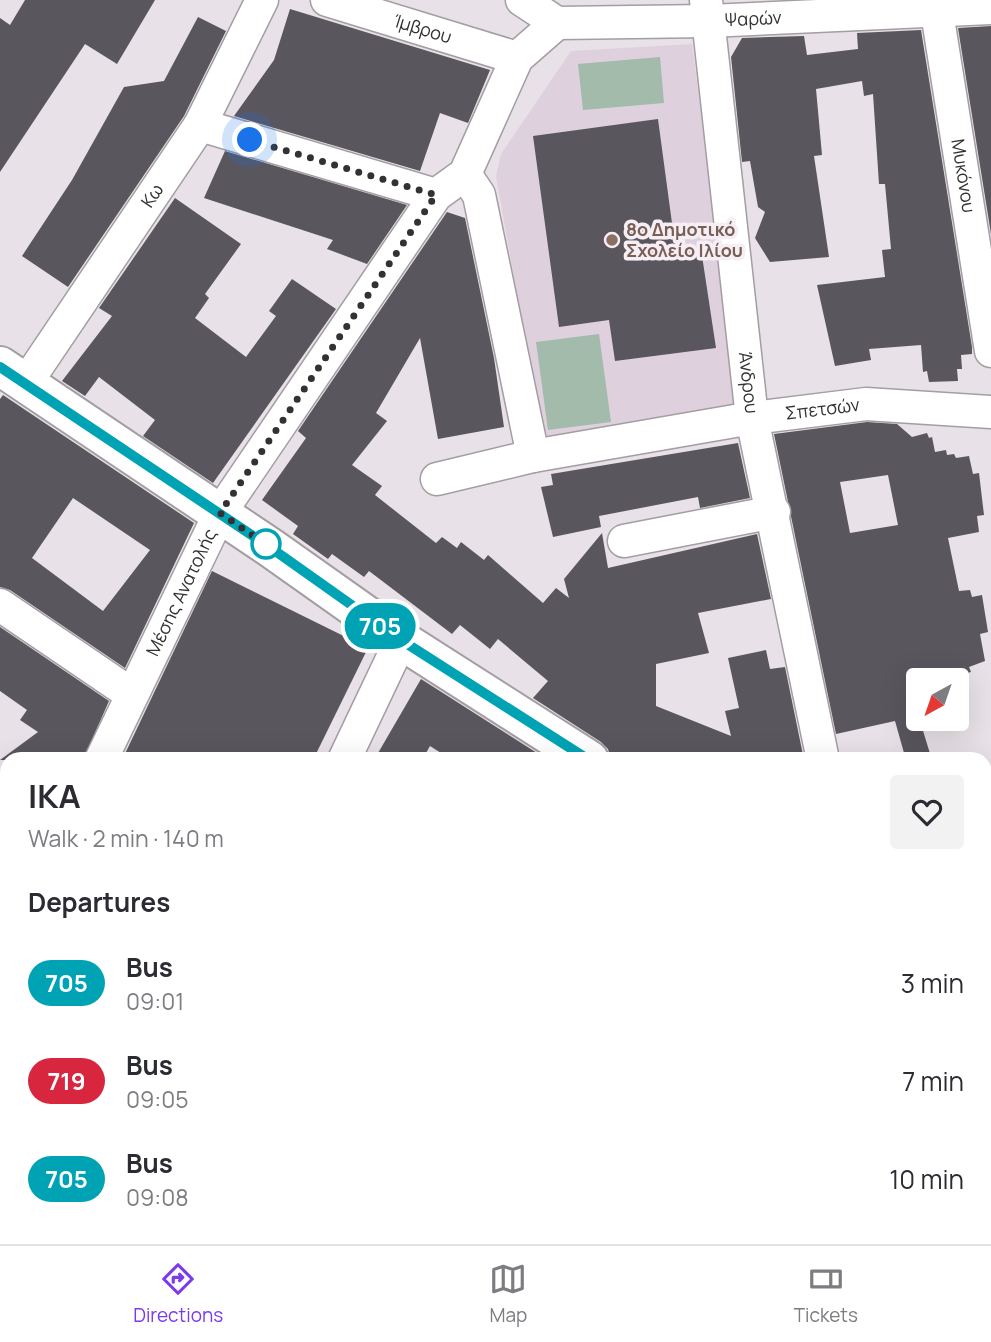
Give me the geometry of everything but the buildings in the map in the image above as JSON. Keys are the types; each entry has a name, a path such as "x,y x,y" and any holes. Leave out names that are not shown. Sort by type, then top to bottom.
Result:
{"street":[{"name":"Κω","path":"8,376 200,125 262,0"},
{"name":"Ίμβρου","path":"327,0 517,58"},
{"path":"522,0 557,23"},
{"name":"Ψαρών","path":"557,23 708,11 936,6 991,8"},
{"name":"Μυκόνου","path":"936,6 991,351"},
{"name":"Άνδρου","path":"708,11 752,418 774,512 821,752"},
{"name":"Μέσης Ανατολής","path":"106,752 220,513 436,195 465,174 517,58 557,23"},
{"path":"200,125 436,195"},
{"path":"465,174 479,195 533,456"},
{"path":"8,376 220,513 401,640 576,752"},
{"name":"Σπετσών","path":"438,479 533,456 752,418 866,404 991,412"},
{"path":"624,541 774,512"},
{"path":"0,605 131,694"},
{"path":"348,752 401,640"}],"shaded area":[{"name":"8ο Δημοτικό Σχολείο Ιλίου","path":"692,44 740,405 542,437 496,176 501,154 571,51"}],"green space":[{"path":"660,57 664,103 583,110 578,64"},
{"path":"599,334 611,422 548,430 536,342"}],"bus line":[{"name":"705","path":"0,367 271,548 401,640 576,752"}],"place":[{"name":"8ο Δημοτικό Σχολείο Ιλίου","path":"612,240"}],"route":[{"path":"250,140 436,195 220,513 271,548 266,544"}]}
